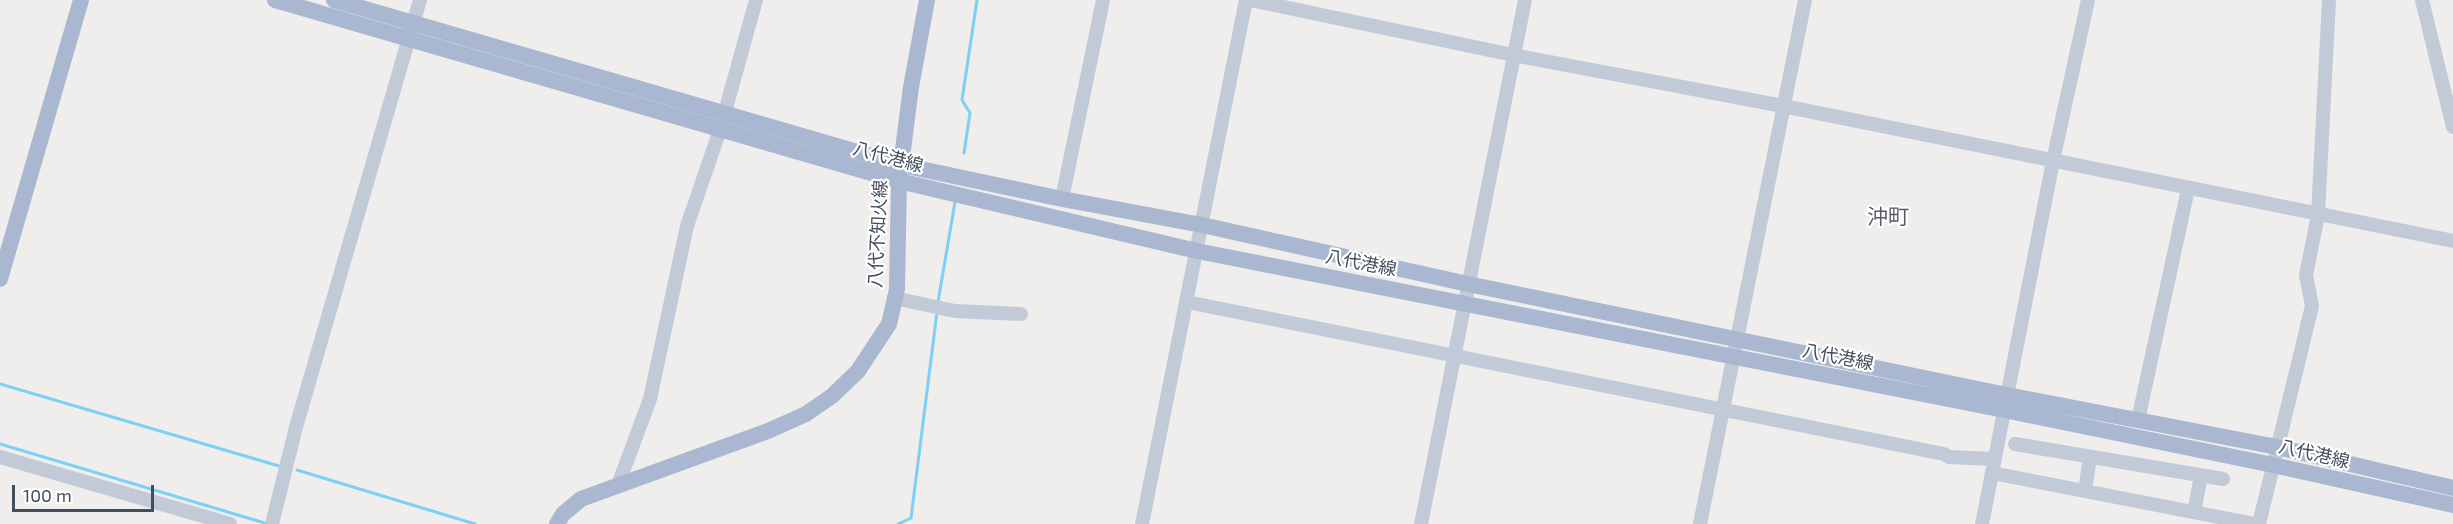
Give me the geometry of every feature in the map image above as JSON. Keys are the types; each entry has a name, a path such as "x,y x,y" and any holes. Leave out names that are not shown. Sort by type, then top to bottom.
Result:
{"main road":[{"path":"0,279 81,0"},
{"name":"八代港線","path":"275,0 410,31 725,112 900,173 1062,199 1202,225 1468,284 1735,347 2005,402 2453,505"},
{"name":"八代港線","path":"334,0 410,31 720,130 900,173 1197,251 1464,302 1735,347"},
{"name":"八代不知火線","path":"557,524 563,514 581,499 806,414 832,396 858,371 889,324 897,289 900,173 911,87 927,0"},
{"name":"八代港線","path":"2005,402 2138,420 2277,447 2453,488"}],"street":[{"path":"272,523 296,427 420,0"},
{"path":"618,485 650,399 687,226 720,130 756,0"},
{"path":"1062,199 1103,0"},
{"path":"1142,524 1246,0"},
{"path":"1250,0 1513,55 1784,106 2453,242"},
{"path":"1421,524 1524,0"},
{"path":"1700,524 1805,0"},
{"path":"1982,524 2053,161 2088,0"},
{"path":"1187,302 1723,408 1944,454 2085,491 2257,524 2312,306 2306,275 2318,216 2329,0"},
{"path":"2422,0 2453,127"},
{"path":"2138,420 2188,189"},
{"path":"894,298 955,311 1021,314"},
{"path":"2015,444 2223,479"},
{"path":"0,457 231,524"},
{"path":"2085,491 2090,457"},
{"path":"2194,512 2201,476"}],"waterway":[{"path":"964,153 970,113 962,100 977,0"},
{"path":"938,302 955,202"},
{"path":"898,524 911,518 937,312"},
{"path":"0,384 279,466"},
{"path":"0,444 268,524"},
{"path":"297,470 475,524"}],"district":[{"name":"沖町","path":"1888,217"}]}
